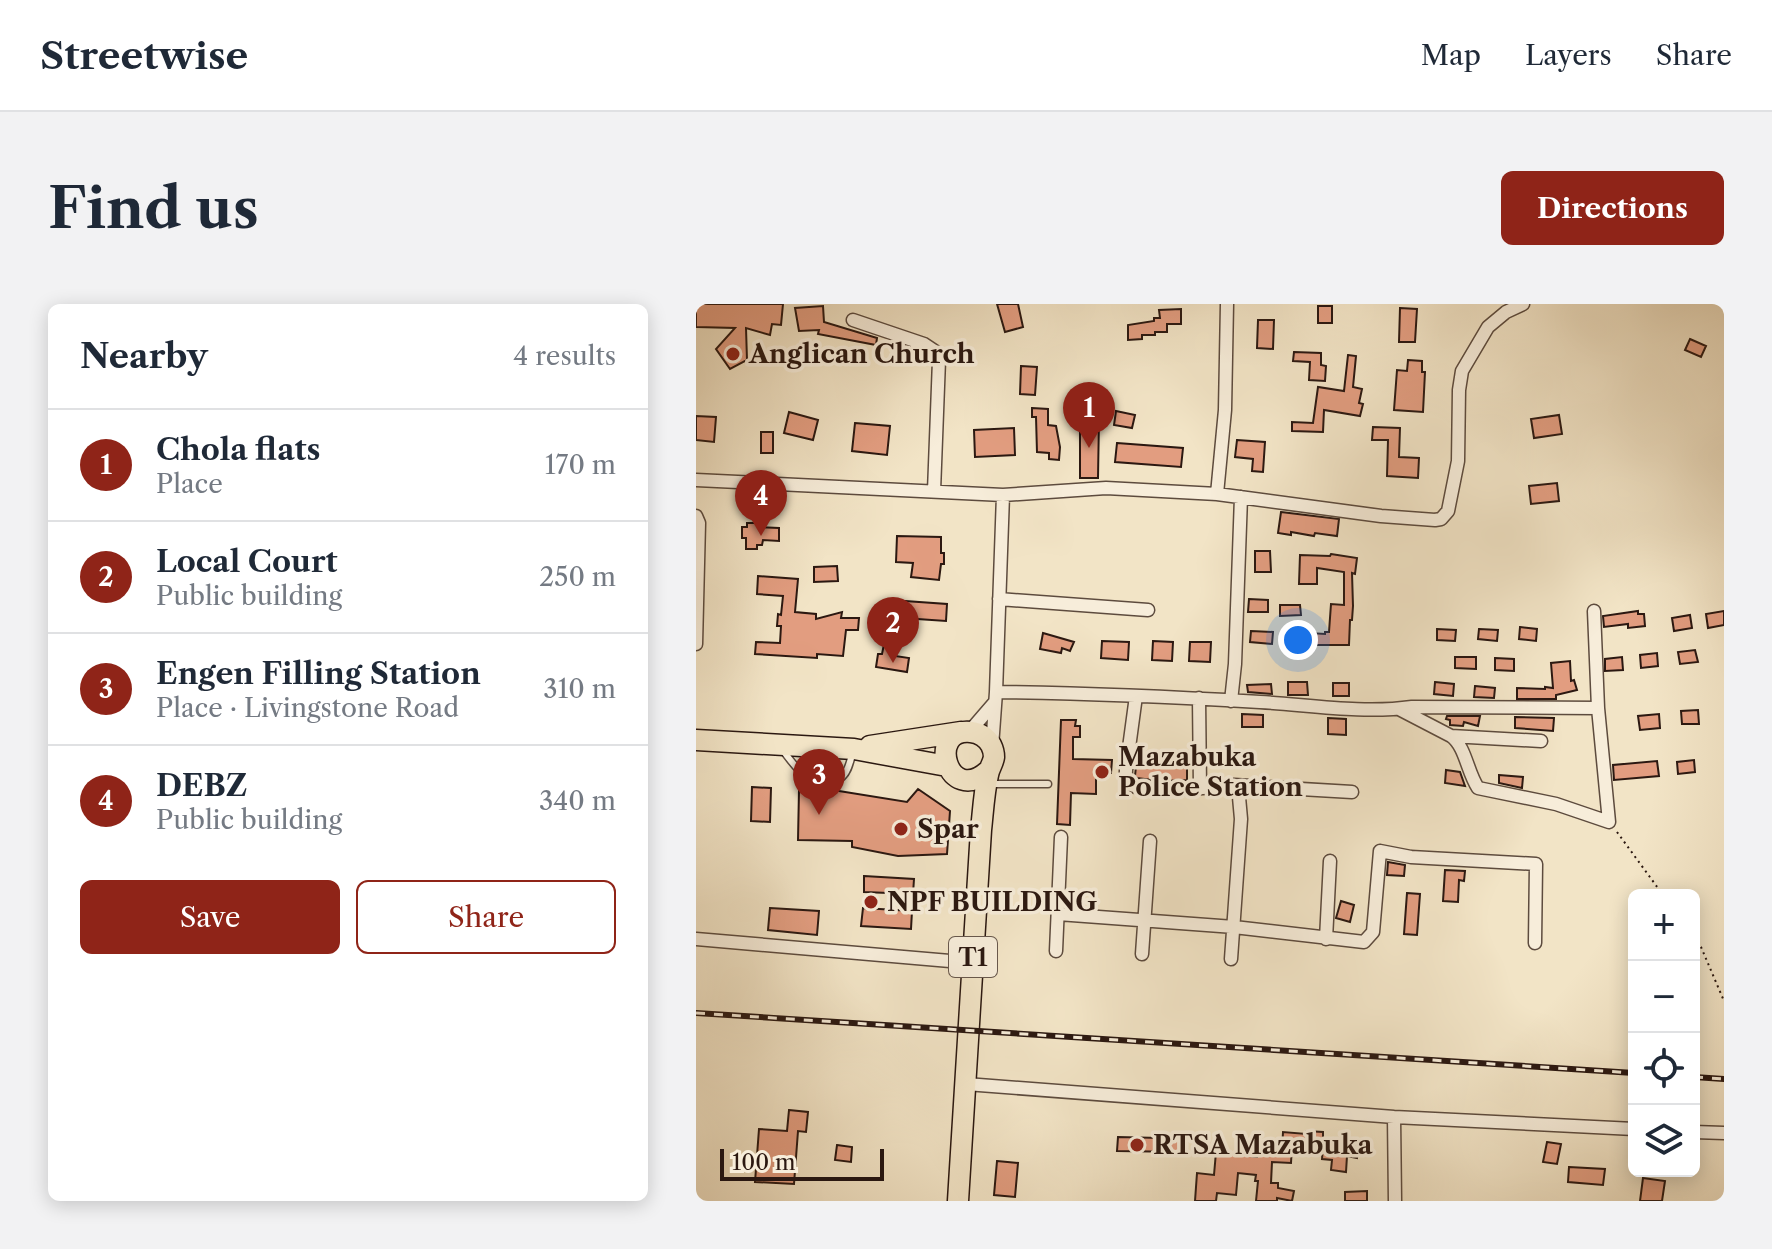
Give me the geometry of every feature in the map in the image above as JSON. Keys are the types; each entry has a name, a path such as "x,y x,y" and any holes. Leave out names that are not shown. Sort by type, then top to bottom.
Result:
{"highway":[{"path":"967,732 949,741 945,758 947,766 955,776 980,778"},
{"path":"854,749 967,732 979,733 992,747"},
{"path":"696,740 854,749 947,766"},
{"name":"T1","path":"958,1201 981,830 980,778 993,760 992,747"}],"street":[{"path":"1217,494 1225,410 1227,304"},
{"path":"696,480 1003,495 1106,488 1217,494 1428,521 1441,519 1448,511 1458,461 1462,371 1488,327 1506,312 1523,304"},
{"path":"853,320 924,344 936,352 939,360 934,491"},
{"path":"992,747 1003,495"},
{"path":"1231,701 1241,497"},
{"path":"696,516 699,523 696,644"},
{"path":"999,599 1148,610"},
{"path":"1399,709 1451,736 1459,744 1478,788 1556,804 1609,822 1598,708 1594,611"},
{"path":"1136,696 1125,780 1133,787 1152,790 1234,785 1352,792"},
{"path":"967,732 996,697 1199,698 1364,709 1598,708"},
{"path":"1199,698 1200,788"},
{"path":"1451,736 1541,741"},
{"path":"1231,959 1241,819 1239,797 1234,785"},
{"path":"1056,951 1061,837"},
{"path":"1142,954 1150,841"},
{"path":"1058,914 1234,927 1364,942 1373,932 1380,851 1411,857 1536,864 1535,943"},
{"path":"1326,939 1330,861"},
{"path":"696,939 973,963"},
{"path":"966,1084 1394,1117 1628,1129"},
{"path":"1394,1117 1395,1201"},
{"path":"1700,1132 1724,1133"}],"lane":[{"path":"778,744 801,772 826,780 836,780 846,773 854,749"},
{"path":"980,778 1048,784"}],"path":[{"path":"1609,822 1659,889"},
{"path":"1700,946 1724,1001"}],"building":[{"path":"696,304 783,304 781,325 772,324 770,335 746,328 747,360 730,369 716,349 735,328 696,327"},
{"path":"997,304 1018,304 1023,327 1005,332"},
{"path":"823,306 824,322 877,338 876,345 818,334 819,330 799,331 795,308"},
{"path":"1318,306 1332,306 1332,323 1318,323"},
{"path":"1400,308 1417,309 1415,342 1399,342"},
{"path":"1181,309 1181,324 1167,324 1167,332 1155,332 1155,335 1142,335 1142,339 1128,340 1128,325 1154,321 1154,318 1160,318 1159,310"},
{"path":"1258,320 1274,320 1273,349 1257,348"},
{"path":"1690,339 1706,346 1701,357 1685,350"},
{"path":"1294,352 1321,353 1321,365 1326,366 1325,381 1309,380 1310,362 1293,361"},
{"path":"1348,355 1356,356 1353,387 1362,389 1360,416 1324,410 1323,432 1292,431 1292,422 1313,423 1318,387 1344,391"},
{"path":"1408,360 1422,361 1422,372 1425,372 1423,412 1394,410 1397,370 1407,371"},
{"path":"1021,366 1037,367 1035,395 1020,394"},
{"path":"1032,408 1048,409 1048,425 1056,426 1059,460 1049,459 1049,453 1037,452 1036,417 1032,417"},
{"path":"1116,411 1135,415 1132,428 1114,425"},
{"path":"789,412 818,420 813,440 784,433"},
{"path":"1559,415 1562,434 1534,438 1531,419"},
{"name":"Anglican Church","path":"696,416 716,417 714,442 696,440"},
{"path":"1080,416 1099,418 1098,478 1080,478"},
{"path":"855,423 890,426 887,455 852,451"},
{"path":"1373,427 1400,428 1399,457 1419,458 1418,478 1387,476 1388,440 1372,440"},
{"path":"1014,428 1015,455 975,457 974,430"},
{"path":"761,432 773,432 773,453 761,453"},
{"path":"1237,440 1265,442 1263,472 1252,471 1253,459 1235,457"},
{"path":"1117,443 1183,448 1181,467 1115,462"},
{"path":"1557,483 1559,501 1531,504 1529,486"},
{"path":"1281,512 1339,519 1337,536 1278,533"},
{"path":"747,523 779,528 779,541 763,540 757,549 746,549 742,527 747,527"},
{"path":"897,536 941,537 944,564 941,564 939,580 911,577 913,563 896,562"},
{"path":"1255,551 1270,551 1271,572 1255,572"},
{"path":"1331,554 1357,558 1355,574 1352,573 1349,645 1292,645 1293,632 1329,632 1331,604 1344,605 1344,572 1317,568 1317,584 1299,584 1300,555"},
{"path":"837,566 838,581 814,582 814,567"},
{"path":"758,576 798,579 795,612 816,614 816,619 842,612 841,618 859,618 858,630 846,630 843,656 817,654 817,658 755,654 756,642 780,643 781,626 777,626 783,596 757,594"},
{"path":"1249,599 1268,600 1268,612 1248,612"},
{"path":"905,601 947,604 946,621 903,618"},
{"path":"1280,605 1300,605 1301,615 1280,616"},
{"path":"1638,611 1638,614 1644,614 1645,626 1628,628 1628,624 1604,627 1603,616"},
{"path":"1724,611 1724,625 1708,628 1706,614"},
{"path":"1690,615 1692,628 1674,631 1672,618"},
{"path":"1520,627 1537,629 1536,641 1519,639"},
{"path":"1437,629 1456,630 1455,641 1437,640"},
{"path":"1479,629 1498,630 1497,641 1478,639"},
{"path":"887,630 900,632 895,656 909,658 907,672 876,667"},
{"path":"1251,631 1273,632 1272,644 1250,642"},
{"path":"1043,633 1074,642 1070,651 1062,648 1061,653 1040,649"},
{"path":"1102,641 1129,642 1128,660 1101,658"},
{"path":"1153,641 1173,642 1172,661 1152,660"},
{"path":"1190,642 1211,642 1210,662 1189,661"},
{"path":"1695,650 1698,662 1680,664 1678,652"},
{"path":"1657,653 1658,666 1641,668 1640,655"},
{"path":"1455,657 1476,657 1476,669 1455,668"},
{"path":"1622,657 1623,670 1605,671 1605,659"},
{"path":"1495,658 1514,659 1514,671 1495,670"},
{"path":"1570,661 1571,681 1574,680 1577,690 1556,695 1556,699 1517,699 1517,688 1553,688 1551,663"},
{"path":"1288,682 1307,682 1308,695 1288,695"},
{"path":"1435,682 1454,684 1453,696 1434,694"},
{"path":"1333,683 1349,683 1349,696 1333,696"},
{"path":"1271,684 1272,694 1248,692 1247,685"},
{"path":"1475,686 1495,688 1494,698 1474,697"},
{"path":"1698,710 1699,724 1682,724 1681,711"},
{"path":"1242,714 1263,715 1263,727 1242,727"},
{"path":"1659,714 1660,728 1640,730 1638,716"},
{"path":"1447,716 1480,716 1478,726 1464,722 1463,726 1450,725"},
{"path":"1515,717 1554,718 1553,731 1515,728"},
{"path":"1328,718 1346,719 1346,735 1328,734"},
{"name":"Mazabuka Police Station","path":"1061,720 1076,720 1075,726 1080,726 1080,737 1073,737 1073,759 1112,760 1111,773 1096,772 1096,794 1071,793 1070,825 1057,824"},
{"path":"1137,757 1165,759 1165,766 1187,768 1187,780 1137,778"},
{"path":"1694,760 1695,772 1678,774 1677,762"},
{"path":"1657,761 1659,776 1614,780 1613,765"},
{"path":"1446,770 1460,772 1465,786 1445,783"},
{"path":"1499,775 1523,777 1522,788 1499,783"},
{"path":"752,787 771,788 770,822 751,821"},
{"name":"Spar","path":"918,789 950,811 947,854 898,856 852,847 852,841 798,840 799,790 839,791 907,802"},
{"path":"1388,862 1405,865 1404,876 1387,875"},
{"path":"1445,870 1465,871 1464,881 1459,880 1458,902 1443,901"},
{"path":"864,876 914,879 913,894 864,892"},
{"path":"1407,893 1420,894 1417,935 1404,934"},
{"path":"1341,901 1354,905 1350,922 1336,918"},
{"path":"770,908 819,911 817,935 768,930"},
{"path":"863,908 912,911 911,929 861,926"},
{"path":"789,1110 808,1112 806,1132 798,1131 794,1184 755,1182 759,1129 787,1131"},
{"path":"1306,1131 1323,1132 1323,1138 1359,1142 1357,1158 1347,1156 1346,1172 1331,1170 1332,1160 1322,1159 1323,1146 1292,1145 1291,1163 1272,1162 1271,1183 1278,1183 1278,1188 1294,1191 1292,1201 1277,1198 1277,1201 1256,1201 1256,1175 1238,1173 1236,1195 1217,1193 1216,1201 1195,1201 1197,1173 1214,1175 1216,1152 1257,1157 1258,1149 1282,1151 1283,1132 1306,1134"},
{"path":"1118,1137 1184,1137 1184,1152 1117,1151"},
{"path":"1547,1142 1561,1144 1557,1164 1543,1162"},
{"path":"837,1145 852,1147 851,1162 835,1160"},
{"path":"997,1161 1018,1163 1015,1197 994,1195"},
{"path":"1569,1167 1605,1169 1603,1185 1568,1182"},
{"path":"1643,1178 1665,1181 1662,1201 1640,1201"},
{"path":"1367,1191 1367,1201 1345,1201 1345,1192"}],"railway":[{"path":"696,1013 1628,1073"},
{"path":"1700,1077 1724,1079"}],"place":[{"name":"Anglican Church","path":"733,354"},
{"name":"Chola flats","path":"1089,448"},
{"name":"DEBZ","path":"761,536"},
{"name":"Local Court","path":"893,663"},
{"name":"Mazabuka Police Station","path":"1102,772"},
{"name":"Engen Filling Station","path":"819,815"},
{"name":"Spar","path":"901,829"},
{"name":"NPF BUILDING","path":"871,902"},
{"name":"RTSA Mazabuka","path":"1137,1145"}]}
